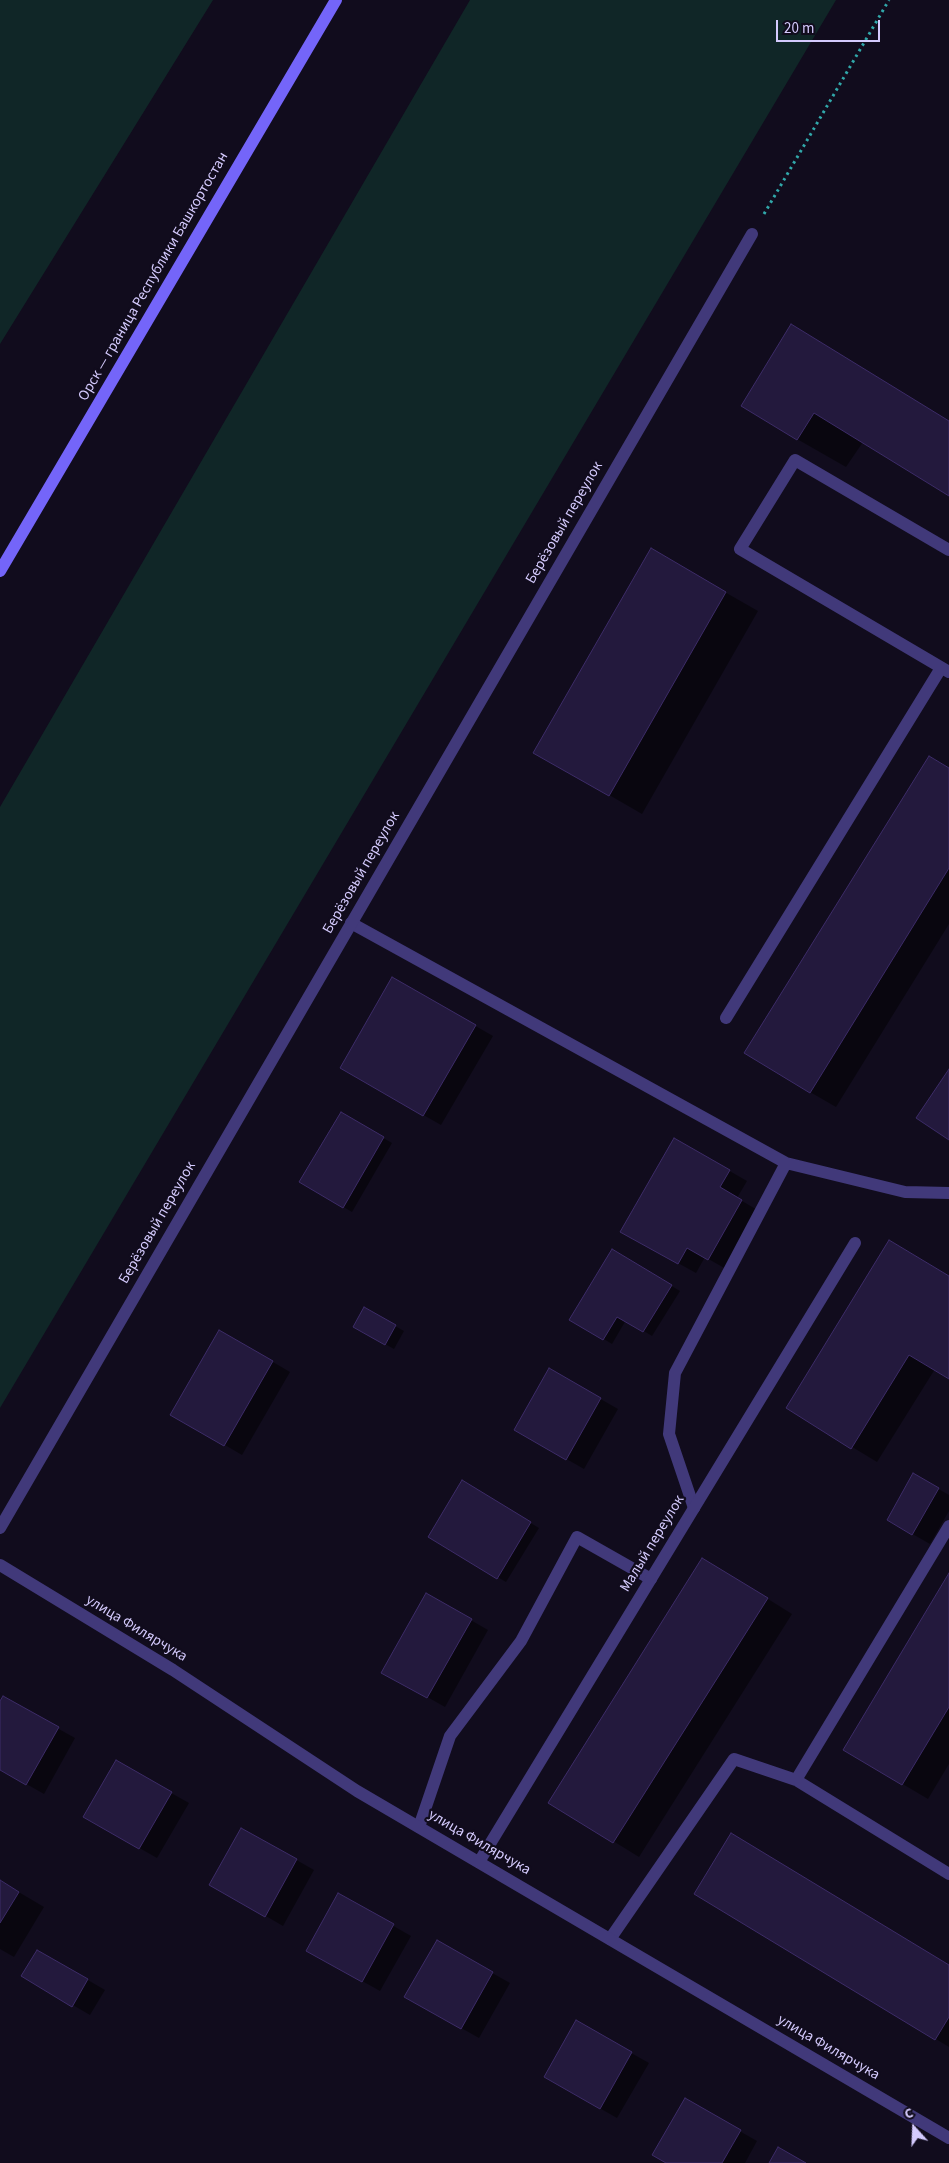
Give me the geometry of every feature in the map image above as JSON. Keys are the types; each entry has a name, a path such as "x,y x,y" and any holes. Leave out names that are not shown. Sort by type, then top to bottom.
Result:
{"main road":[{"name":"Орск — граница Республики Башкортостан","path":"0,571 336,0"}],"street":[{"name":"Берёзовый переулок","path":"0,1528 752,234"},
{"path":"726,1018 945,670 740,549 795,460 949,550"},
{"path":"351,924 786,1163 905,1192 949,1193"},
{"path":"694,1508 669,1434 675,1373 786,1163"},
{"name":"Малый переулок","path":"479,1862 855,1243"},
{"path":"796,1780 949,1526"},
{"path":"419,1827 450,1736 521,1641 577,1537 651,1579"},
{"name":"улица Филярчука","path":"0,1565 173,1670 358,1791 949,2138"},
{"path":"610,1939 734,1759 796,1780 949,1874"}],"path":[{"path":"752,234 889,0"}],"green space":[{"path":"0,0 213,0 0,344"},
{"path":"470,0 836,0 0,1408 0,807"}],"building":[{"path":"791,324 949,421 949,496 814,413 797,440 741,406"},
{"path":"651,548 726,592 609,796 533,753"},
{"path":"929,756 949,768 949,868 810,1093 744,1053"},
{"path":"392,977 476,1025 423,1116 340,1068"},
{"path":"949,1069 949,1140 916,1118"},
{"path":"341,1112 384,1137 343,1208 299,1182"},
{"path":"674,1138 730,1170 720,1187 742,1200 708,1260 687,1248 678,1264 620,1232"},
{"path":"889,1240 949,1276 949,1379 909,1355 851,1449 786,1408"},
{"path":"612,1249 672,1285 643,1332 617,1317 603,1340 569,1320"},
{"path":"364,1307 396,1325 385,1345 353,1327"},
{"path":"219,1330 273,1361 224,1446 170,1415"},
{"path":"549,1368 601,1398 566,1460 514,1430"},
{"path":"913,1473 939,1488 912,1535 887,1520"},
{"path":"462,1480 531,1522 497,1579 428,1537"},
{"path":"702,1558 768,1598 613,1843 548,1803"},
{"path":"949,1573 949,1707 902,1785 843,1750"},
{"path":"426,1593 472,1619 427,1698 381,1673"},
{"path":"3,1696 59,1727 26,1785 0,1770 0,1701"},
{"path":"116,1760 172,1792 139,1849 83,1817"},
{"path":"241,1828 297,1859 265,1917 209,1885"},
{"path":"731,1833 949,1965 949,2017 935,2040 694,1894"},
{"path":"0,1880 19,1892 0,1923"},
{"path":"338,1893 394,1924 362,1982 306,1951"},
{"path":"437,1940 493,1972 461,2029 404,1997"},
{"path":"37,1950 88,1979 72,2007 21,1976"},
{"path":"576,2020 632,2052 600,2109 544,2077"},
{"path":"685,2098 741,2130 722,2163 666,2163 652,2155"},
{"path":"778,2147 806,2163 769,2163"}]}
